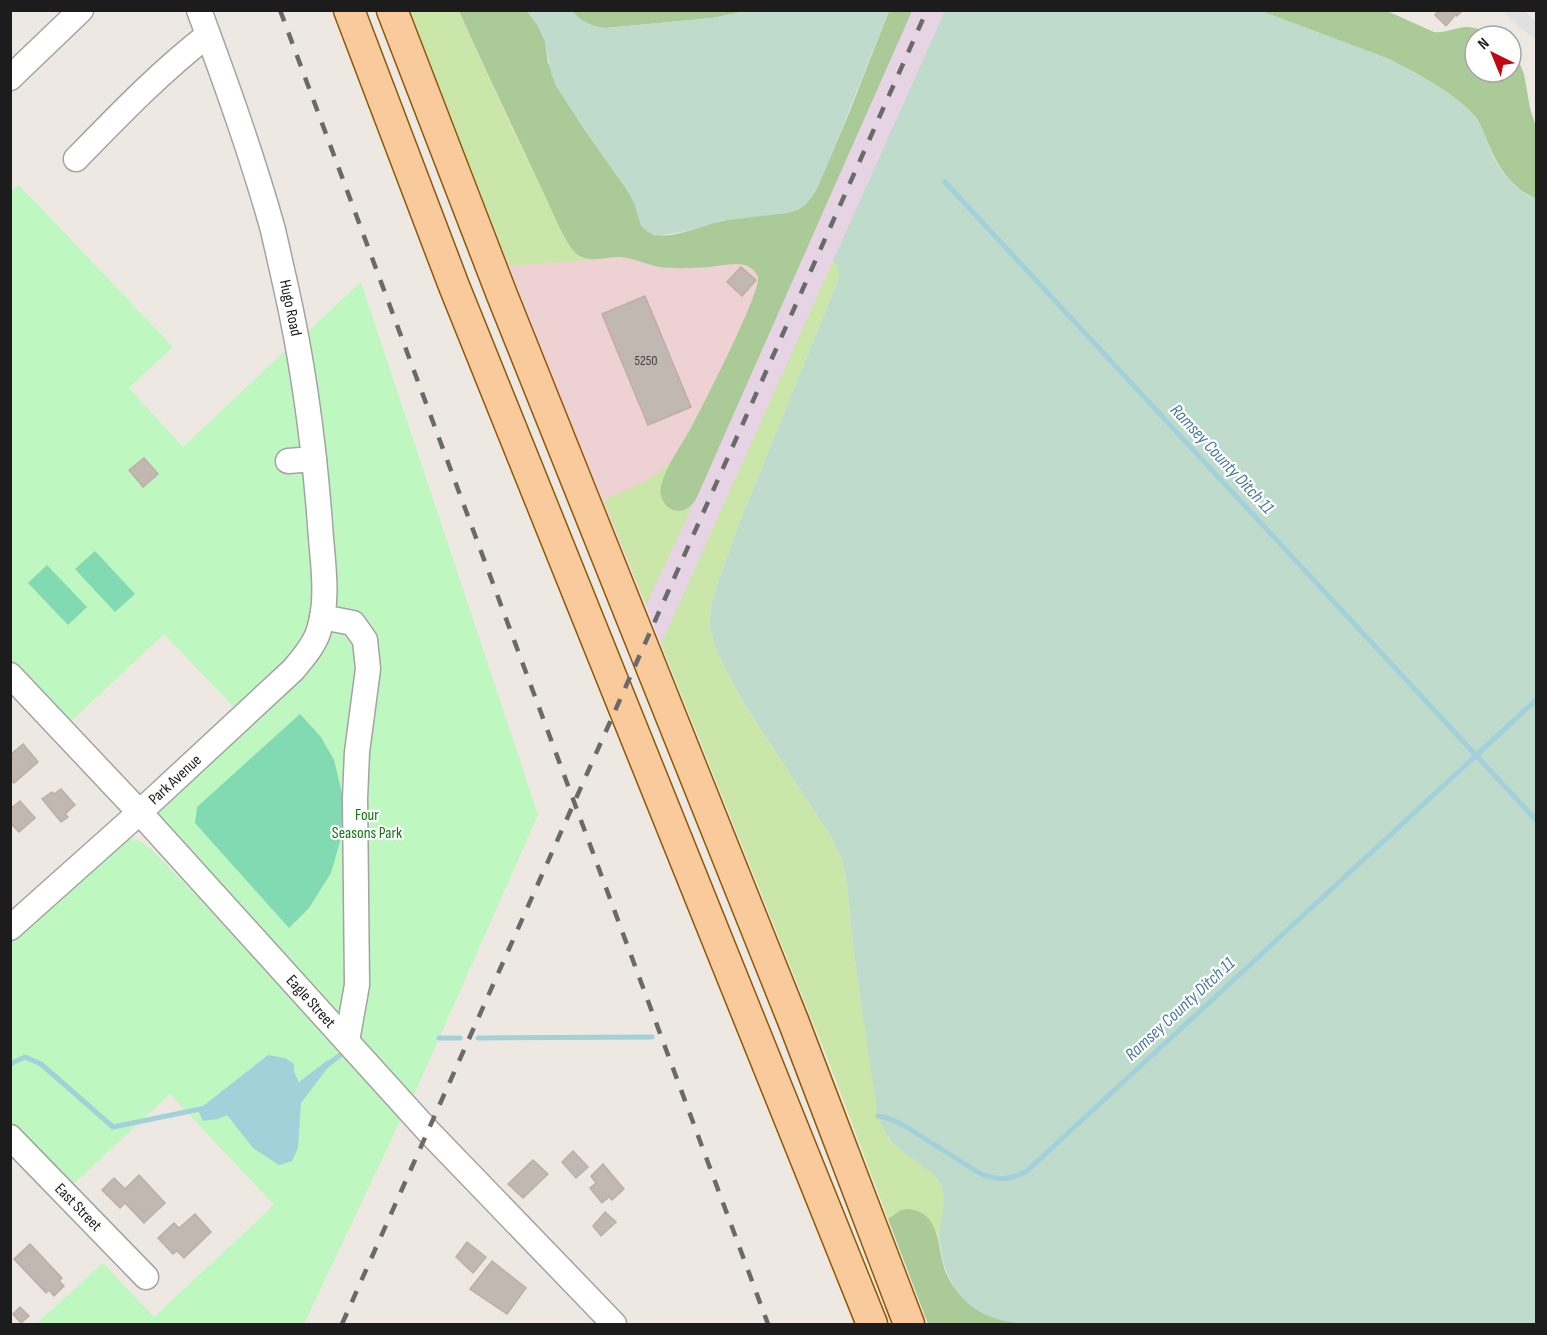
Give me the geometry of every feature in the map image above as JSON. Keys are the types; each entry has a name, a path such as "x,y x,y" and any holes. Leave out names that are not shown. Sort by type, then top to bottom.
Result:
{"main road":[{"path":"349,10 458,296 873,1324"},
{"path":"392,10 502,295 798,1033 909,1324"}],"street":[{"path":"10,78 81,10"},
{"name":"Hugo Road","path":"199,10 249,148 273,231 293,319 314,459 324,591 322,617"},
{"path":"76,159 140,94 208,35"},
{"path":"288,461 314,459"},
{"path":"322,617 353,623 365,640 368,669 357,752 355,799 357,985 347,1041"},
{"name":"Park Avenue","path":"10,928 140,812 293,670 306,655 318,634 322,617"},
{"name":"Eagle Street","path":"10,675 140,812 428,1131 614,1324"},
{"name":"East Street","path":"10,1137 146,1277"}],"shaded area":[{"path":"906,11 949,11 663,650 644,601"},
{"path":"1503,11 1524,11 1536,22 1536,40 1523,30 1523,24 1516,24"},
{"path":"497,236 804,241 644,601 563,403"}],"green space":[{"path":"410,11 459,11 565,237 582,257 599,259 509,266"},
{"path":"459,11 527,11 538,26 545,41 548,63 580,123 632,197 638,213 652,234 670,235 731,219 797,210 806,204 818,186 889,11 912,11 697,497 686,509 679,511 667,507 661,494 663,478 731,349 751,303 758,277 751,268 740,264 671,268 619,257 593,259 578,255 569,245 560,228"},
{"path":"527,11 572,11 587,23 606,28 712,18 747,11 889,11 823,176 808,202 788,213 719,221 687,231 657,235 641,226 628,191 556,86 545,41"},
{"path":"572,11 747,11 712,18 606,28 587,23"},
{"path":"945,11 1261,11 1389,59 1443,90 1475,117 1494,158 1506,177 1523,192 1536,199 1536,1324 1027,1324 1004,1321 982,1313 963,1298 949,1278 940,1243 944,1200 942,1188 932,1174 892,1142 887,1136 877,1111 842,860 831,837 745,705 724,667 714,644 710,627 712,600 738,526 837,283 839,271 833,261"},
{"path":"1261,11 1387,11 1434,32 1463,28 1463,84 1523,84 1523,72 1536,127 1536,199 1520,190 1507,177 1497,162 1477,119 1469,110 1424,78 1389,59"},
{"path":"19,185 173,347 129,388 183,447 288,348 316,566 312,608 304,633 287,660 236,709 164,634 67,725 11,665 10,192"},
{"path":"833,261 839,271 837,283 738,526 712,600 710,627 714,644 724,667 745,705 831,837 842,860 847,883 861,1001 888,1138 929,1171 941,1187 944,1195 944,1212 940,1229 940,1248 936,1231 893,1215 888,1219 830,1065 661,644"},
{"name":"Four Seasons Park","path":"361,282 538,815 413,1097 156,818 159,808 318,653 306,333"},
{"path":"675,455 663,487 663,501 667,506 686,510 692,506 697,497 646,605 604,500 652,477"},
{"path":"95,551 135,594 115,612 75,569"},
{"path":"47,565 87,607 68,625 28,583"},
{"path":"300,714 321,737 334,760 343,797 341,838 331,873 309,908 289,928 195,823 197,807"},
{"path":"132,839 140,841 151,849 403,1115 304,1324 36,1324 103,1263 154,1317 274,1205 170,1094 67,1190 11,1130 11,941 110,850 121,842"},
{"path":"908,1209 927,1217 933,1225 947,1275 961,1296 991,1316 1027,1324 928,1324 888,1219 901,1210"}],"water":[{"path":"268,1055 285,1058 294,1064 294,1072 299,1082 328,1060 331,1062 301,1103 298,1148 292,1161 279,1165 253,1148 227,1115 203,1121 198,1110"}],"building":[{"path":"1439,10 1463,10 1457,16 1456,14 1446,26 1435,15"},
{"path":"741,267 756,280 742,296 727,282"},
{"path":"645,296 691,407 648,425 602,314"},
{"path":"144,458 158,474 143,487 129,470"},
{"path":"23,744 38,762 14,783 12,781 10,783 10,755"},
{"path":"61,789 75,805 65,814 68,817 61,822 42,799"},
{"path":"20,801 35,818 19,832 10,823 10,809"},
{"path":"573,1151 588,1167 576,1178 562,1162"},
{"path":"533,1160 548,1174 523,1198 508,1184"},
{"path":"603,1164 624,1189 612,1200 609,1197 602,1203 590,1188 596,1183 591,1176"},
{"path":"139,1175 165,1203 144,1223 125,1203 120,1208 102,1190 114,1178 125,1189"},
{"path":"605,1212 616,1222 601,1236 593,1226"},
{"path":"195,1214 211,1232 184,1258 177,1251 173,1254 158,1238 174,1223 179,1228"},
{"path":"467,1242 486,1257 473,1273 456,1257"},
{"path":"30,1244 62,1278 59,1281 64,1286 54,1296 49,1290 46,1293 14,1259"},
{"path":"492,1261 526,1288 507,1314 470,1289"},
{"path":"20,1307 29,1316 21,1323 13,1314"}],"waterway":[{"name":"Ramsey County Ditch 11","path":"945,182 1536,820"},
{"name":"Ramsey County Ditch 11","path":"878,1116 903,1125 981,1174 993,1178 1004,1178 1027,1171 1536,700"},
{"path":"478,1038 652,1037"},
{"path":"439,1038 460,1038"},
{"path":"326,1066 344,1052"},
{"path":"10,1064 25,1057 41,1064 113,1127 205,1108"}],"railway":[{"path":"280,10 768,1324"},
{"path":"342,1324 927,10"}]}
